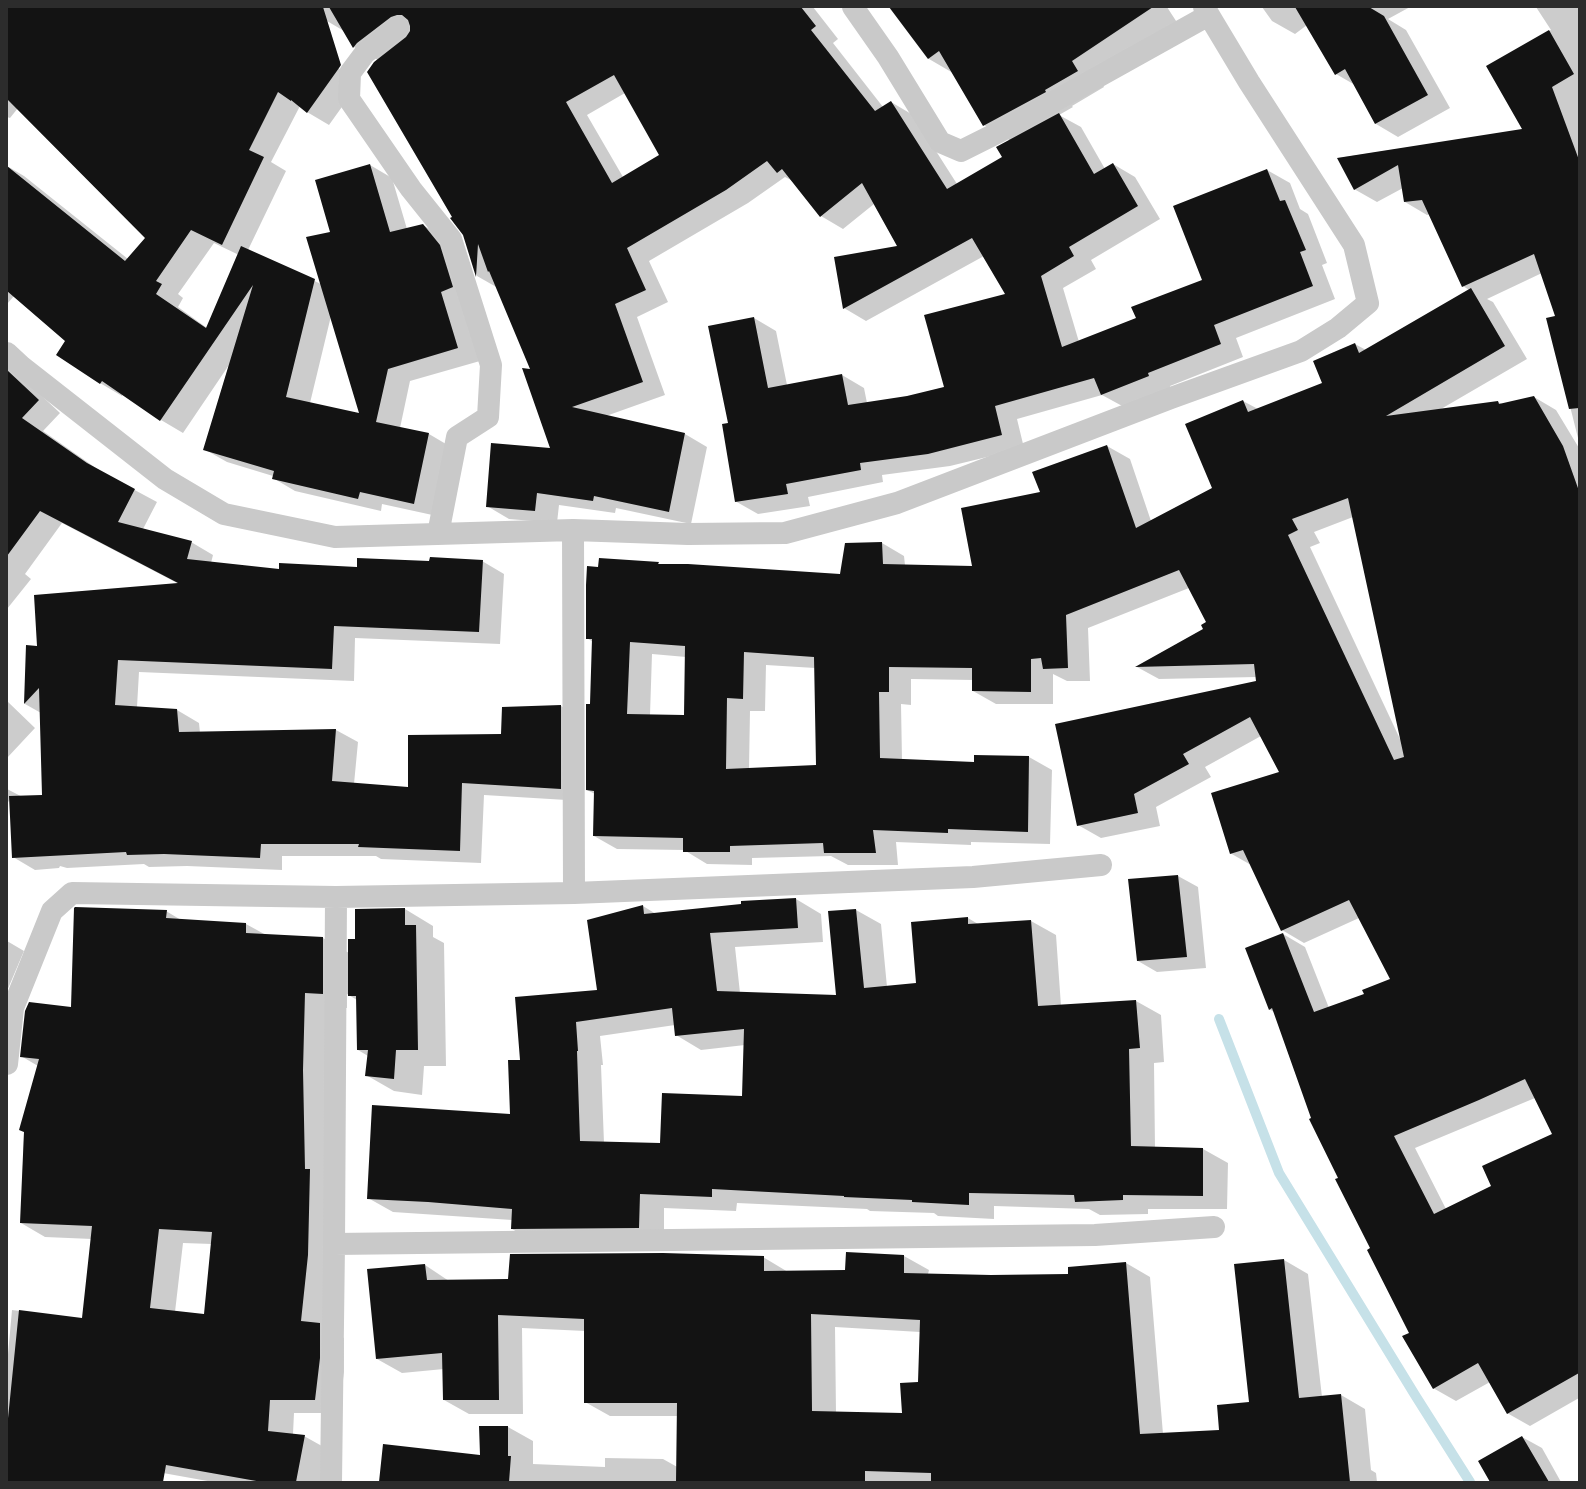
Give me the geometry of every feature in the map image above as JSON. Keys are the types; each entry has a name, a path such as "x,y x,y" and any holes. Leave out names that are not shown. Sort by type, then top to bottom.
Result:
{"street":[{"path":"7,353 22,367 164,479 224,514 335,537 573,530 688,534 785,533 897,503 1171,398 1301,351 1338,328 1368,302 1354,245 1249,82 1207,11 1006,128 960,151 940,142 888,58 853,7"},
{"path":"398,27 365,53 350,73 349,99 411,188 451,239 491,365 488,417 457,437 438,534"},
{"path":"573,530 574,893"},
{"path":"7,1064 13,1008 52,911 72,893 336,897 574,893 972,877 1101,865"},
{"path":"331,1482 336,897"},
{"path":"334,1244 1095,1235 1214,1227"}],"building":[{"path":"7,7 323,7 341,65 307,113 278,92 249,150 264,157 222,245 191,230 156,281 162,284 156,294 206,328 241,246 315,279 286,397 359,413 306,237 330,232 315,180 370,164 390,232 423,224 440,245 453,287 441,292 458,348 388,369 376,422 429,433 414,504 360,492 358,499 272,479 274,471 203,450 253,285 160,421 102,381 100,384 56,355 65,341 7,291 7,166 125,261 145,238 7,99"},
{"path":"329,7 801,7 816,26 811,30 875,111 891,101 947,189 1002,157 996,147 1059,113 1094,174 1113,163 1138,206 1069,247 1074,256 1041,276 1062,347 1136,318 1131,307 1202,280 1173,206 1267,169 1280,201 1285,200 1306,250 1300,252 1313,286 1214,325 1221,344 1148,373 1149,376 1101,395 1094,378 995,406 1002,435 928,454 860,463 861,470 786,484 788,494 735,502 722,424 728,423 708,326 754,317 768,388 842,374 848,405 907,396 944,387 924,315 1005,294 972,238 843,309 834,257 897,246 862,183 820,217 782,169 777,173 767,161 726,190 627,248 646,290 615,304 643,382 572,407 685,433 669,512 594,496 593,501 537,493 535,511 486,507 491,443 550,448 522,368 530,369 489,271 488,272 478,244 476,277 463,235 450,218 452,217 367,72 374,62 406,37 410,31 408,20 402,15 391,17 357,43 353,48","holes":["614,75 659,155 612,183 566,102"]},
{"path":"889,7 1153,7 1072,61 1078,71 1045,90 1046,92 983,126 939,51 928,59"},
{"path":"1295,7 1369,7 1384,16 1428,95 1375,124 1345,69 1335,75"},
{"path":"1549,30 1574,74 1552,87 1579,160 1579,408 1569,409 1546,318 1555,316 1534,254 1462,287 1422,200 1404,202 1398,165 1354,190 1337,158 1522,129 1486,66"},
{"path":"1471,288 1505,346 1386,416 1498,401 1499,404 1534,396 1563,446 1579,491 1579,1373 1507,1414 1478,1363 1433,1389 1402,1336 1409,1333 1367,1250 1370,1248 1335,1179 1338,1178 1309,1119 1311,1118 1272,1008 1269,1010 1245,948 1283,933 1314,1012 1364,994 1362,990 1390,979 1349,900 1281,931 1243,850 1230,854 1211,793 1279,772 1250,717 1183,754 1189,764 1134,794 1138,813 1077,826 1055,724 1256,681 1254,664 1135,667 1203,629 1201,625 1206,622 1179,570 1066,615 1068,668 1043,669 1041,658 1031,659 1031,692 972,691 972,668 889,667 889,692 879,692 880,758 974,762 974,755 1029,756 1028,832 948,829 948,833 873,830 876,853 824,853 823,843 730,846 730,852 683,852 683,838 593,836 594,791 586,790 586,704 590,704 592,639 586,639 587,566 598,567 599,558 659,562 658,564 688,564 840,574 845,543 882,542 883,564 972,566 961,508 1040,492 1032,472 1107,445 1136,528 1212,488 1185,424 1243,400 1248,412 1322,383 1313,361 1355,343 1359,353","holes":["1348,498 1404,757 1394,760 1288,535 1298,530 1292,519","630,642 685,646 684,715 627,714","744,652 814,657 816,765 726,769 727,698 743,699","1525,1079 1552,1134 1482,1166 1491,1186 1434,1214 1394,1136"]},
{"path":"7,370 39,400 22,418 87,463 135,489 118,522 192,541 187,559 279,569 279,563 357,567 357,558 429,561 430,557 483,560 479,632 334,626 332,669 118,660 115,705 177,709 179,732 336,729 332,781 408,787 408,735 501,734 502,707 561,705 561,789 462,783 460,851 358,847 359,844 261,844 260,858 164,854 127,855 126,852 12,858 9,796 42,795 39,688 24,704 26,645 37,646 34,595 178,583 40,511 7,556"},
{"path":"1178,875 1187,957 1137,961 1128,879"},
{"path":"796,898 798,928 710,933 717,991 836,995 828,911 856,909 864,988 916,983 911,922 968,917 968,924 1031,920 1038,1006 1136,1000 1140,1048 1129,1049 1131,1146 1203,1148 1203,1196 1123,1195 1123,1200 1075,1202 1074,1195 969,1193 969,1205 912,1202 912,1200 712,1189 712,1197 640,1194 639,1228 511,1229 512,1209 428,1202 367,1199 372,1105 510,1114 508,1060 520,1060 515,997 597,990 587,920 643,905 644,914 741,904 741,901","holes":["672,1008 675,1036 744,1029 742,1096 662,1093 660,1143 580,1141 576,1022"]},
{"path":"74,908 167,910 166,918 246,923 246,933 323,937 323,994 305,993 303,1070 305,1169 310,1169 308,1255 301,1321 320,1323 320,1358 315,1400 270,1400 268,1431 305,1435 296,1482 262,1482 166,1465 163,1482 7,1482 7,1428 19,1310 82,1318 92,1226 20,1223 24,1132 19,1130 39,1059 20,1057 25,1011 29,1002 71,1007","holes":["159,1229 212,1232 204,1314 150,1308"]},
{"path":"405,908 405,925 416,925 418,1050 396,1050 394,1079 365,1076 368,1050 357,1050 356,996 348,996 348,939 355,939 355,909"},
{"path":"846,1252 904,1255 904,1273 991,1275 1068,1274 1068,1267 1126,1262 1140,1434 1219,1430 1217,1405 1249,1402 1234,1264 1284,1259 1299,1398 1341,1394 1350,1482 931,1482 931,1473 865,1471 865,1482 676,1482 677,1403 584,1403 584,1319 498,1315 499,1400 443,1400 442,1353 376,1359 367,1269 425,1264 427,1280 508,1279 510,1254 663,1253 764,1256 764,1271 845,1270","holes":["811,1314 920,1320 918,1382 900,1383 902,1413 812,1411"]},
{"path":"479,1426 508,1426 508,1456 511,1456 509,1482 379,1482 383,1444 480,1455"},
{"path":"1522,1436 1549,1482 1490,1482 1478,1461"}],"waterway":[{"path":"1219,1019 1279,1173 1470,1482"}]}
